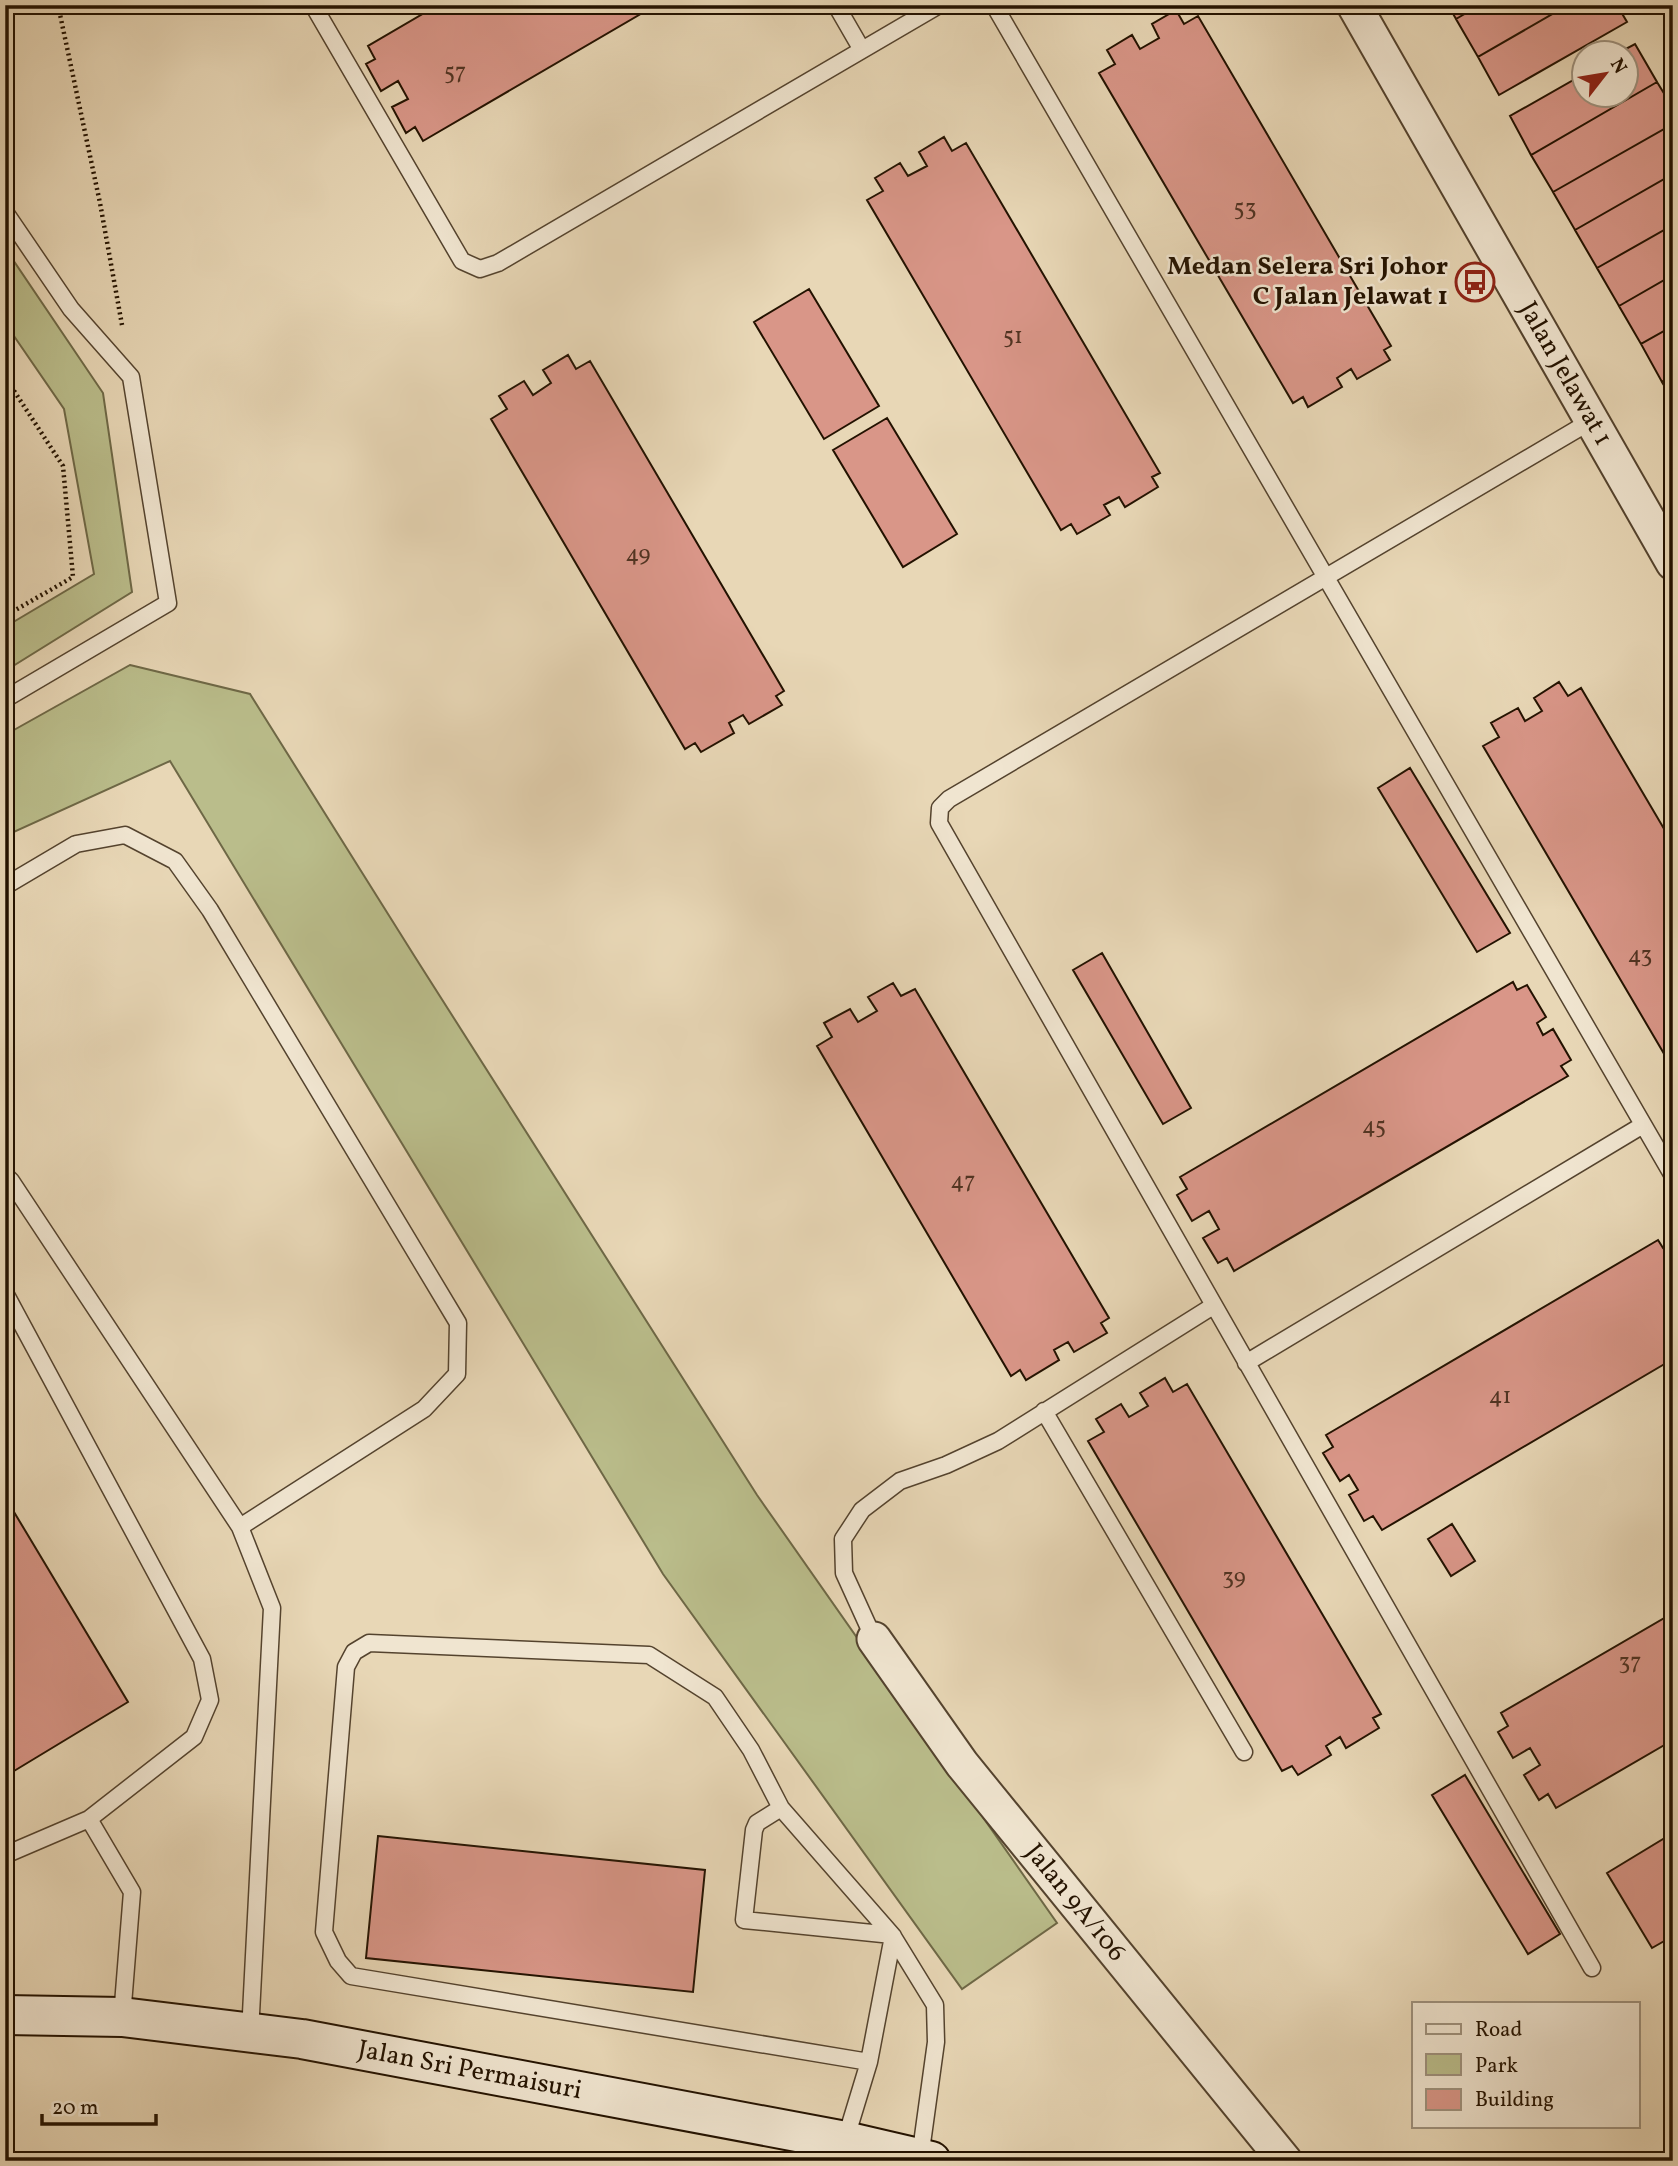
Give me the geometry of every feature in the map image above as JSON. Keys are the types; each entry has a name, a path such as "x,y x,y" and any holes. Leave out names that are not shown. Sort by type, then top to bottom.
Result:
{"street":[{"name":"Jalan Jelawat 1","path":"1354,5 1673,562"},
{"name":"Jalan 9A/106","path":"874,1639 962,1764 1285,2161"},
{"name":"Jalan Sri Permaisuri","path":"5,2015 122,2017 302,2039 845,2141 925,2159"}],"lane":[{"path":"313,5 462,261 480,269 498,263 939,5"},
{"path":"836,5 862,50"},
{"path":"994,5 1673,1176"},
{"path":"5,212 71,309 131,377 168,603 5,699"},
{"path":"1591,421 949,799 940,808 939,823 1592,1968"},
{"path":"5,886 76,844 125,835 175,861 210,910 458,1322 457,1374 424,1409 240,1527"},
{"path":"1246,1363 1643,1125"},
{"path":"5,1175 240,1527 272,1608 250,2032"},
{"path":"5,1293 202,1659 210,1700 194,1737 89,1819 5,1856"},
{"path":"874,1639 844,1573 843,1539 862,1510 900,1481 946,1465 998,1441 1213,1306"},
{"path":"1044,1411 1244,1752"},
{"path":"869,2062 351,1976 338,1961 324,1932 346,1667 354,1652 369,1643 649,1655 715,1697 751,1750 781,1808 892,1936 935,2005 936,2042 925,2159"},
{"path":"781,1808 757,1823 754,1830 744,1920 892,1936"},
{"path":"89,1819 132,1892 122,2017"},
{"path":"845,2141 869,2062 892,1936"}],"path":[{"path":"58,5 100,203 131,377"},
{"path":"5,377 63,466 73,577 5,616"}],"green space":[{"path":"5,248 103,393 132,592 5,671 5,627 94,574 64,409 5,323"},
{"path":"130,665 250,694 757,1495 1057,1923 962,1989 663,1574 170,761 5,836 5,735"}],"building":[{"path":"438,5 656,5 423,141 415,127 406,133 392,107 408,99 398,81 381,91 366,64 375,59 368,46"},
{"path":"1448,5 1480,5 1456,19"},
{"path":"1480,5 1568,5 1478,57 1456,19"},
{"path":"1568,5 1617,5 1627,22 1599,38 1570,38 1570,55 1499,95 1478,57"},
{"path":"1176,10 1184,24 1198,16 1391,346 1384,350 1390,360 1357,379 1351,369 1337,378 1342,387 1308,407 1303,397 1293,403 1099,73 1115,64 1107,50 1132,35 1140,49 1159,38 1152,24"},
{"path":"1640,53 1657,82 1640,92"},
{"path":"1570,82 1570,108 1612,108 1531,155 1510,116"},
{"path":"1657,82 1673,108 1673,124 1553,192 1531,155 1612,108 1640,108 1640,92"},
{"path":"1673,124 1673,174 1575,230 1553,192"},
{"path":"944,137 952,151 966,143 1160,473 1152,477 1158,487 1125,507 1119,497 1104,505 1110,515 1077,534 1071,524 1061,530 867,200 883,191 875,178 900,163 908,176 927,166 919,152"},
{"path":"1673,174 1673,225 1597,268 1575,230"},
{"path":"1673,225 1673,275 1619,306 1597,268"},
{"path":"1673,275 1673,326 1641,344 1619,306"},
{"path":"809,289 879,406 824,439 754,322"},
{"path":"1673,326 1673,376 1662,382 1641,344"},
{"path":"568,355 576,369 590,361 784,691 776,696 782,705 749,724 743,715 729,723 734,733 701,752 695,743 685,749 491,419 507,409 499,396 524,381 533,395 551,383 543,370"},
{"path":"1673,376 1673,400 1662,382"},
{"path":"887,418 957,534 903,567 833,450"},
{"path":"1559,682 1568,696 1581,688 1673,844 1673,1069 1483,746 1499,737 1491,723 1518,708 1525,721 1542,711 1534,698"},
{"path":"1410,768 1510,933 1477,952 1378,788"},
{"path":"1102,953 1191,1108 1163,1124 1073,970"},
{"path":"1513,982 1517,990 1527,985 1546,1017 1537,1023 1543,1035 1553,1029 1571,1060 1561,1066 1568,1076 1234,1271 1227,1258 1218,1263 1203,1238 1219,1229 1209,1211 1192,1221 1177,1195 1187,1189 1180,1177"},
{"path":"893,983 901,996 915,989 1109,1318 1101,1323 1107,1333 1074,1352 1068,1342 1054,1350 1059,1360 1026,1380 1020,1370 1011,1376 817,1046 832,1037 824,1023 850,1009 858,1022 877,1011 868,997"},
{"path":"1658,1240 1663,1248 1673,1243 1673,1359 1382,1530 1373,1516 1364,1521 1349,1495 1358,1490 1349,1475 1340,1481 1323,1453 1333,1447 1326,1435"},
{"path":"1165,1378 1173,1392 1187,1384 1381,1714 1373,1718 1379,1728 1346,1748 1340,1737 1326,1746 1331,1755 1298,1775 1292,1766 1282,1771 1088,1441 1104,1432 1096,1419 1121,1404 1129,1417 1148,1406 1140,1393"},
{"path":"5,1497 128,1702 14,1771 5,1757"},
{"path":"1452,1524 1475,1561 1451,1576 1428,1539"},
{"path":"1673,1613 1673,1740 1556,1808 1548,1794 1539,1800 1524,1775 1540,1765 1530,1748 1513,1758 1498,1732 1508,1726 1501,1713"},
{"path":"1465,1775 1560,1934 1528,1954 1432,1795"},
{"path":"1673,1833 1673,1936 1652,1948 1607,1873"},
{"path":"378,1836 705,1870 693,1992 366,1958"}],"place":[{"name":"Medan Selera Sri Johor C Jalan Jelawat 1","path":"1475,282"}]}
